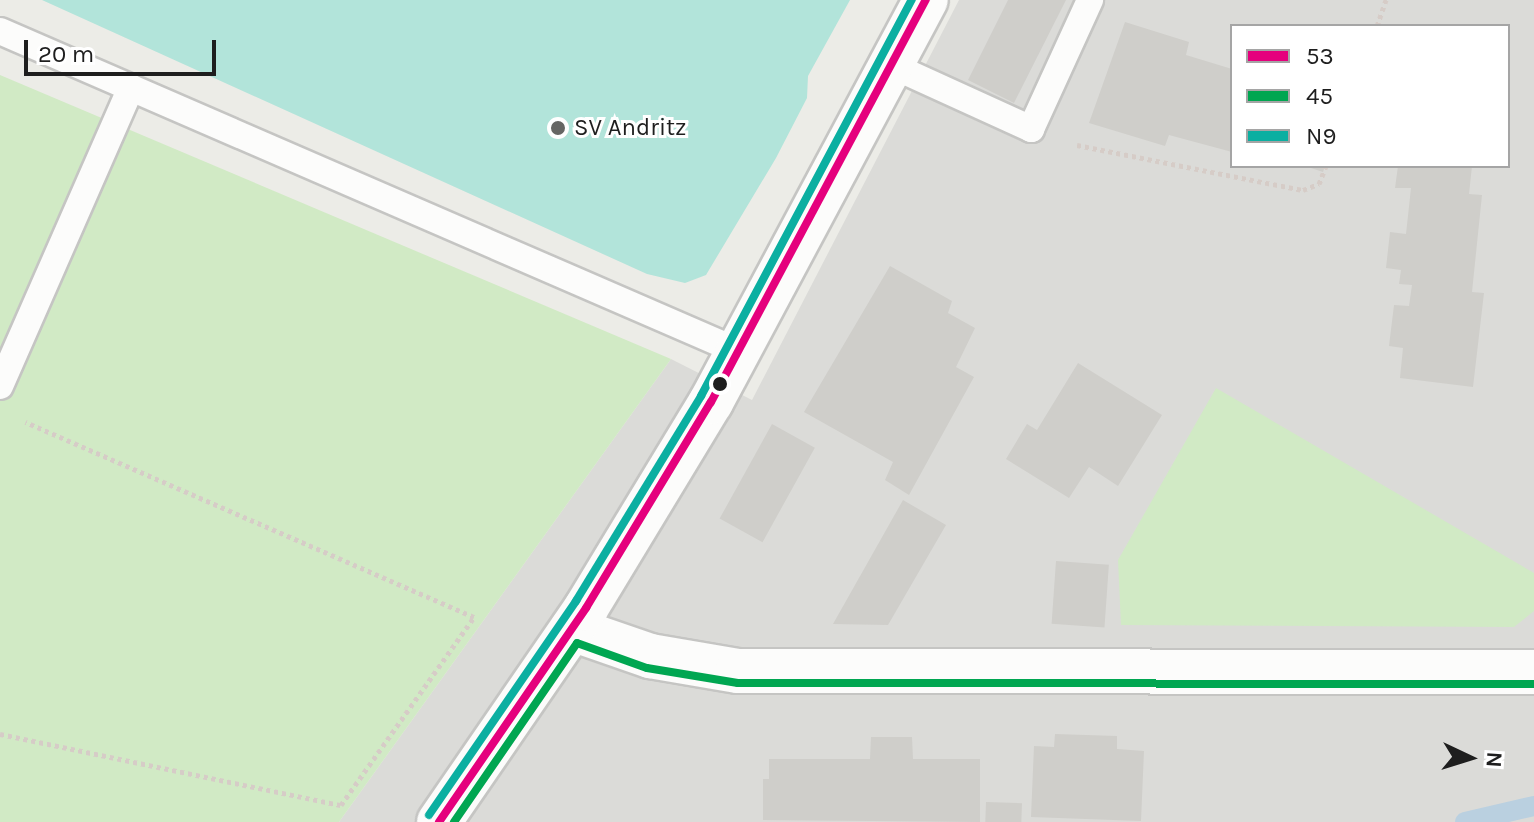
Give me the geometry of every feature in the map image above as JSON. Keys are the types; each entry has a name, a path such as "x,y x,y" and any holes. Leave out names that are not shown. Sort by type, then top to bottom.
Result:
{"street":[{"path":"439,822 572,629 740,352 926,0"},
{"path":"572,629 650,656 738,671 1534,672"}],"lane":[{"path":"893,66 1031,129 1090,0"},
{"path":"0,31 740,352"},
{"path":"0,386 131,88"}],"path":[{"path":"1378,24 1386,0"},
{"path":"1031,129 1048,139 1303,190 1319,184 1325,168"},
{"path":"0,734 341,805 474,617 14,417"}],"shaded area":[{"name":"SV Andritz","path":"42,0 850,0 808,76 807,98 776,158 706,275 685,283 647,274"},
{"path":"959,0 1534,0 1534,822 339,822 671,359 752,400"}],"green space":[{"path":"0,75 671,359 339,822 0,822"},
{"path":"1216,388 1534,573 1534,611 1514,627 1121,625 1118,560"}],"building":[{"path":"1008,0 1066,0 1014,103 968,80"},
{"path":"1125,22 1189,42 1186,55 1230,68 1230,151 1169,135 1165,146 1089,123"},
{"path":"1398,168 1472,168 1469,194 1482,195 1472,292 1484,293 1473,387 1400,378 1403,348 1389,346 1394,305 1409,306 1412,285 1399,284 1401,270 1386,268 1390,232 1406,234 1411,188 1395,188"},
{"path":"890,266 952,301 948,313 975,328 956,367 974,377 909,495 885,480 893,462 804,412"},
{"path":"1078,363 1162,415 1118,486 1089,467 1069,498 1006,459 1027,424 1037,430"},
{"path":"772,424 815,448 762,542 720,518"},
{"path":"903,500 946,525 888,625 833,624"},
{"path":"1056,561 1109,565 1104,628 1052,624"},
{"path":"1055,734 1117,736 1117,749 1144,751 1141,821 1031,817 1034,746 1054,747"},
{"path":"871,737 912,737 913,759 980,759 980,822 763,820 763,779 769,779 769,759 870,759"},
{"path":"986,802 1022,803 1021,822 985,822"}],"waterway":[{"path":"1465,822 1534,806"}],"transit line":[{"name":"N9","path":"429,815 576,601 701,396 912,0"},
{"name":"53","path":"439,822 586,608 711,402 926,0"},
{"name":"45","path":"454,822 577,643 647,668 738,683 1534,684"}],"place":[{"name":"SV Andritz","path":"558,128"}]}
